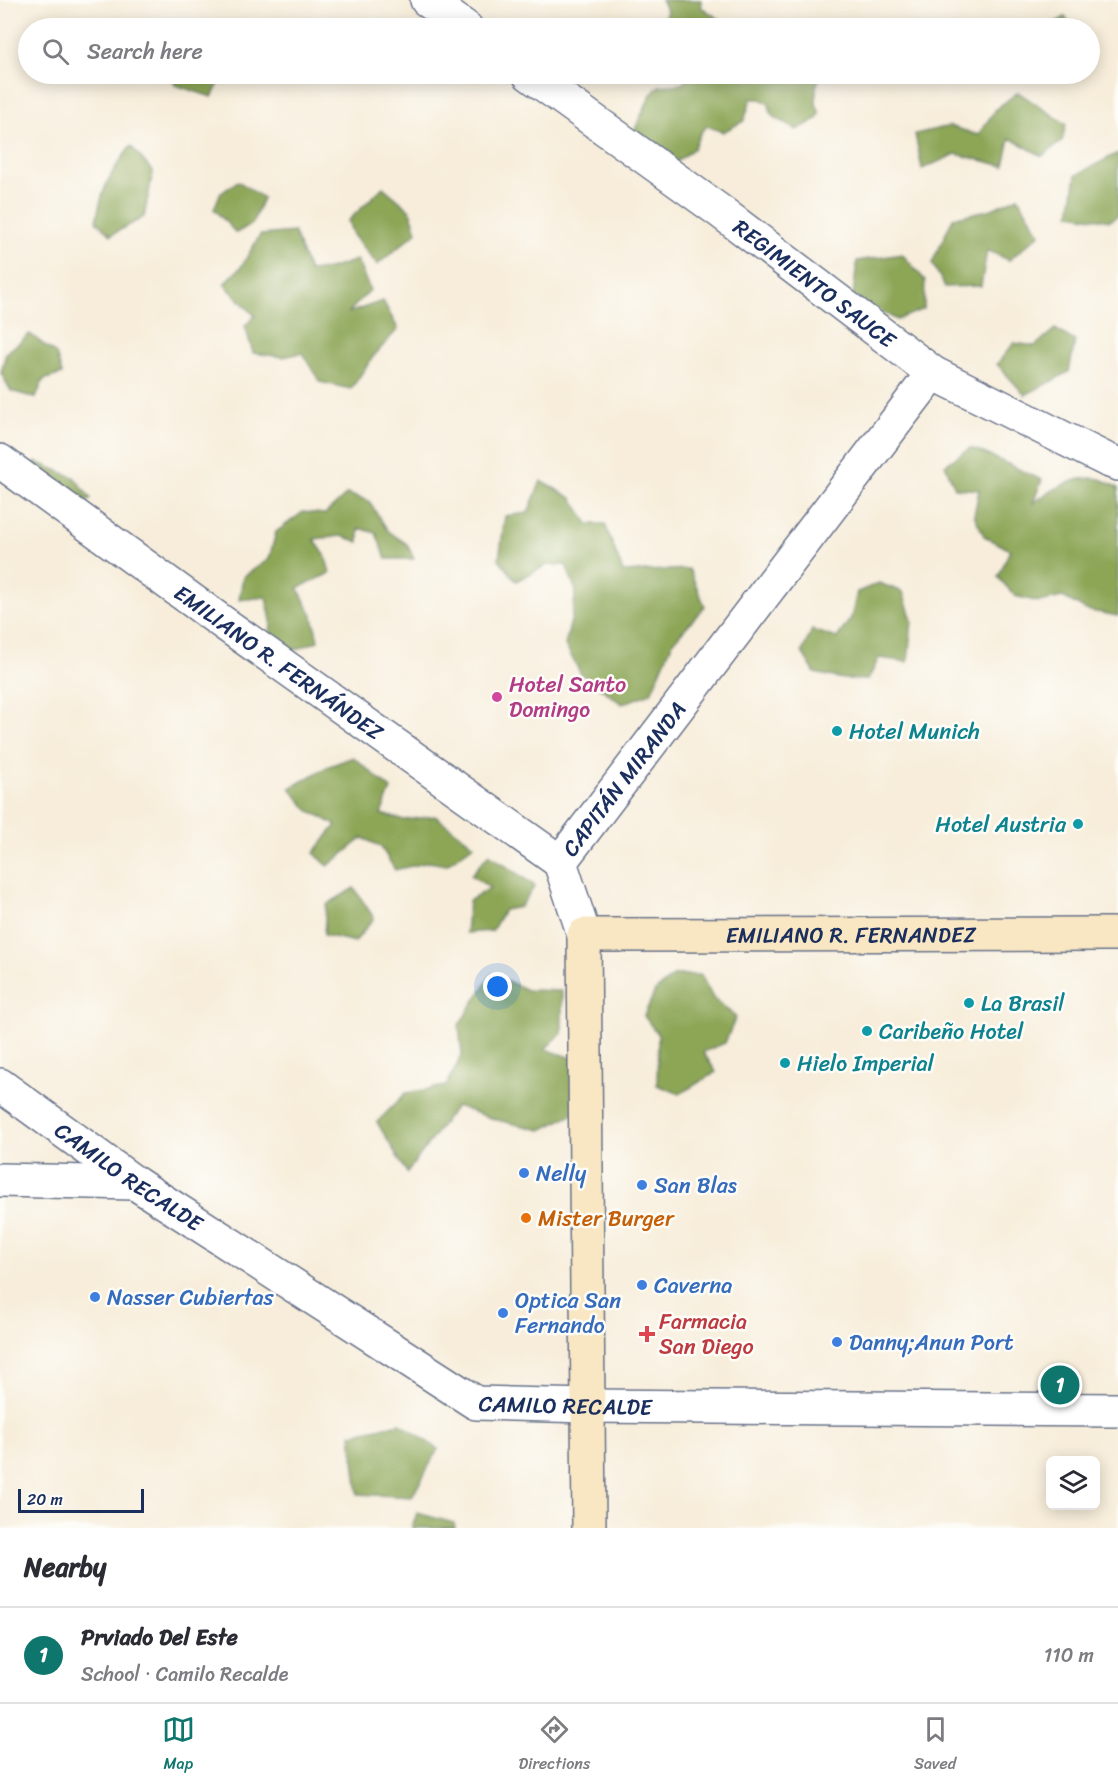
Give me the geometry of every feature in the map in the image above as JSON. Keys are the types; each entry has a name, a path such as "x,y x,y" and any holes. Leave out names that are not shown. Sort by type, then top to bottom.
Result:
{"street":[{"path":"427,0 452,18"},
{"name":"REGIMIENTO SAUCE","path":"543,84 721,212 933,373 1118,464"},
{"name":"CAPITÁN MIRANDA","path":"589,1528 584,935 560,862 933,373"},
{"name":"EMILIANO R. FERNÁNDEZ","path":"0,461 560,862"},
{"name":"EMILIANO R. FERNANDEZ","path":"584,935 1118,934"},
{"name":"CAMILO RECALDE","path":"0,1086 135,1183 476,1403 588,1407 1118,1410"},
{"path":"0,1180 135,1183"}],"green space":[{"path":"661,0 701,0 701,7 718,18 665,18 667,11"},
{"path":"175,84 219,84 212,97"},
{"path":"817,84 816,104 820,114 817,119 797,130 771,115 769,104 760,99 751,99 744,121 723,132 707,126 701,132 693,149 671,166 632,136 650,96 659,86"},
{"path":"1018,92 1066,124 1062,141 1042,156 1010,138 1004,166 956,154 922,169 915,134 950,126 978,135 996,109"},
{"path":"131,146 153,172 144,217 111,235 96,221 104,189"},
{"path":"1118,153 1118,215 1110,221 1070,214 1076,175"},
{"path":"238,181 263,198 252,224 236,233 214,209 220,194"},
{"path":"383,187 410,210 417,232 377,265 353,235 348,221"},
{"path":"1018,197 1040,234 1009,260 987,250 981,286 945,287 932,263 953,218 992,209"},
{"path":"294,232 309,271 329,269 357,260 370,290 348,313 383,301 398,329 373,357 351,389 320,382 302,353 283,357 253,353 245,326 255,316 224,284 241,267 260,235"},
{"path":"902,254 925,280 924,309 897,320 853,296 857,261"},
{"path":"1055,329 1075,341 1069,372 1025,395 997,364 1014,343 1035,346"},
{"path":"30,334 56,354 62,374 43,380 36,398 11,391 1,373 6,353"},
{"path":"970,448 1042,480 1033,503 1056,488 1082,479 1100,479 1118,488 1118,616 1086,610 1063,597 1039,602 1015,596 998,577 1010,550 984,536 974,515 979,490 955,488 945,465"},
{"path":"36,462 74,477 91,499 79,509 23,480"},
{"path":"541,481 572,498 588,524 605,524 623,572 689,569 705,606 673,642 651,693 622,704 581,674 565,645 576,591 566,565 547,565 516,581 499,559 505,516 528,513"},
{"path":"347,494 369,501 388,531 407,544 414,559 386,559 376,533 359,528 359,542 342,536 314,539 325,555 330,573 298,588 313,617 318,641 288,653 270,637 271,620 266,597 239,600 243,577 269,559 276,532 303,512 325,514"},
{"path":"879,583 903,592 912,620 908,662 879,658 868,680 843,679 815,673 802,652 812,630 837,638 851,618 857,592"},
{"path":"353,757 391,789 381,814 404,820 435,816 474,845 446,865 429,862 395,870 381,847 363,838 328,866 314,853 336,825 308,810 290,788 327,767"},
{"path":"489,854 535,886 520,907 504,910 492,931 466,933 469,901 490,888 471,875"},
{"path":"354,888 374,918 355,942 324,935 326,905"},
{"path":"492,974 527,990 562,991 562,1033 545,1049 576,1059 581,1110 541,1130 497,1120 456,1106 407,1173 377,1122 406,1093 446,1086 462,1055 459,1025"},
{"path":"675,975 701,975 713,998 736,1017 725,1043 703,1052 716,1072 680,1094 657,1085 658,1035 644,1016 655,991"},
{"path":"400,1423 438,1449 412,1497 358,1494 351,1434"},
{"path":"417,1513 454,1523 455,1528 412,1528"}],"place":[{"name":"Hotel Santo Domingo","path":"497,697"},
{"name":"Hotel Munich","path":"837,731"},
{"name":"Hotel Austria","path":"1078,824"},
{"name":"La Brasil","path":"969,1003"},
{"name":"Caribeño Hotel","path":"867,1031"},
{"name":"Hielo Imperial","path":"785,1063"},
{"name":"Nelly","path":"524,1173"},
{"name":"San Blas","path":"642,1185"},
{"name":"Mister Burger","path":"526,1218"},
{"name":"Caverna","path":"642,1285"},
{"name":"Nasser Cubiertas","path":"95,1297"},
{"name":"Optica San Fernando","path":"503,1313"},
{"name":"Farmacia San Diego","path":"647,1334"},
{"name":"Danny;Anun Port","path":"837,1342"},
{"name":"Prviado Del Este","path":"1060,1385"}]}
